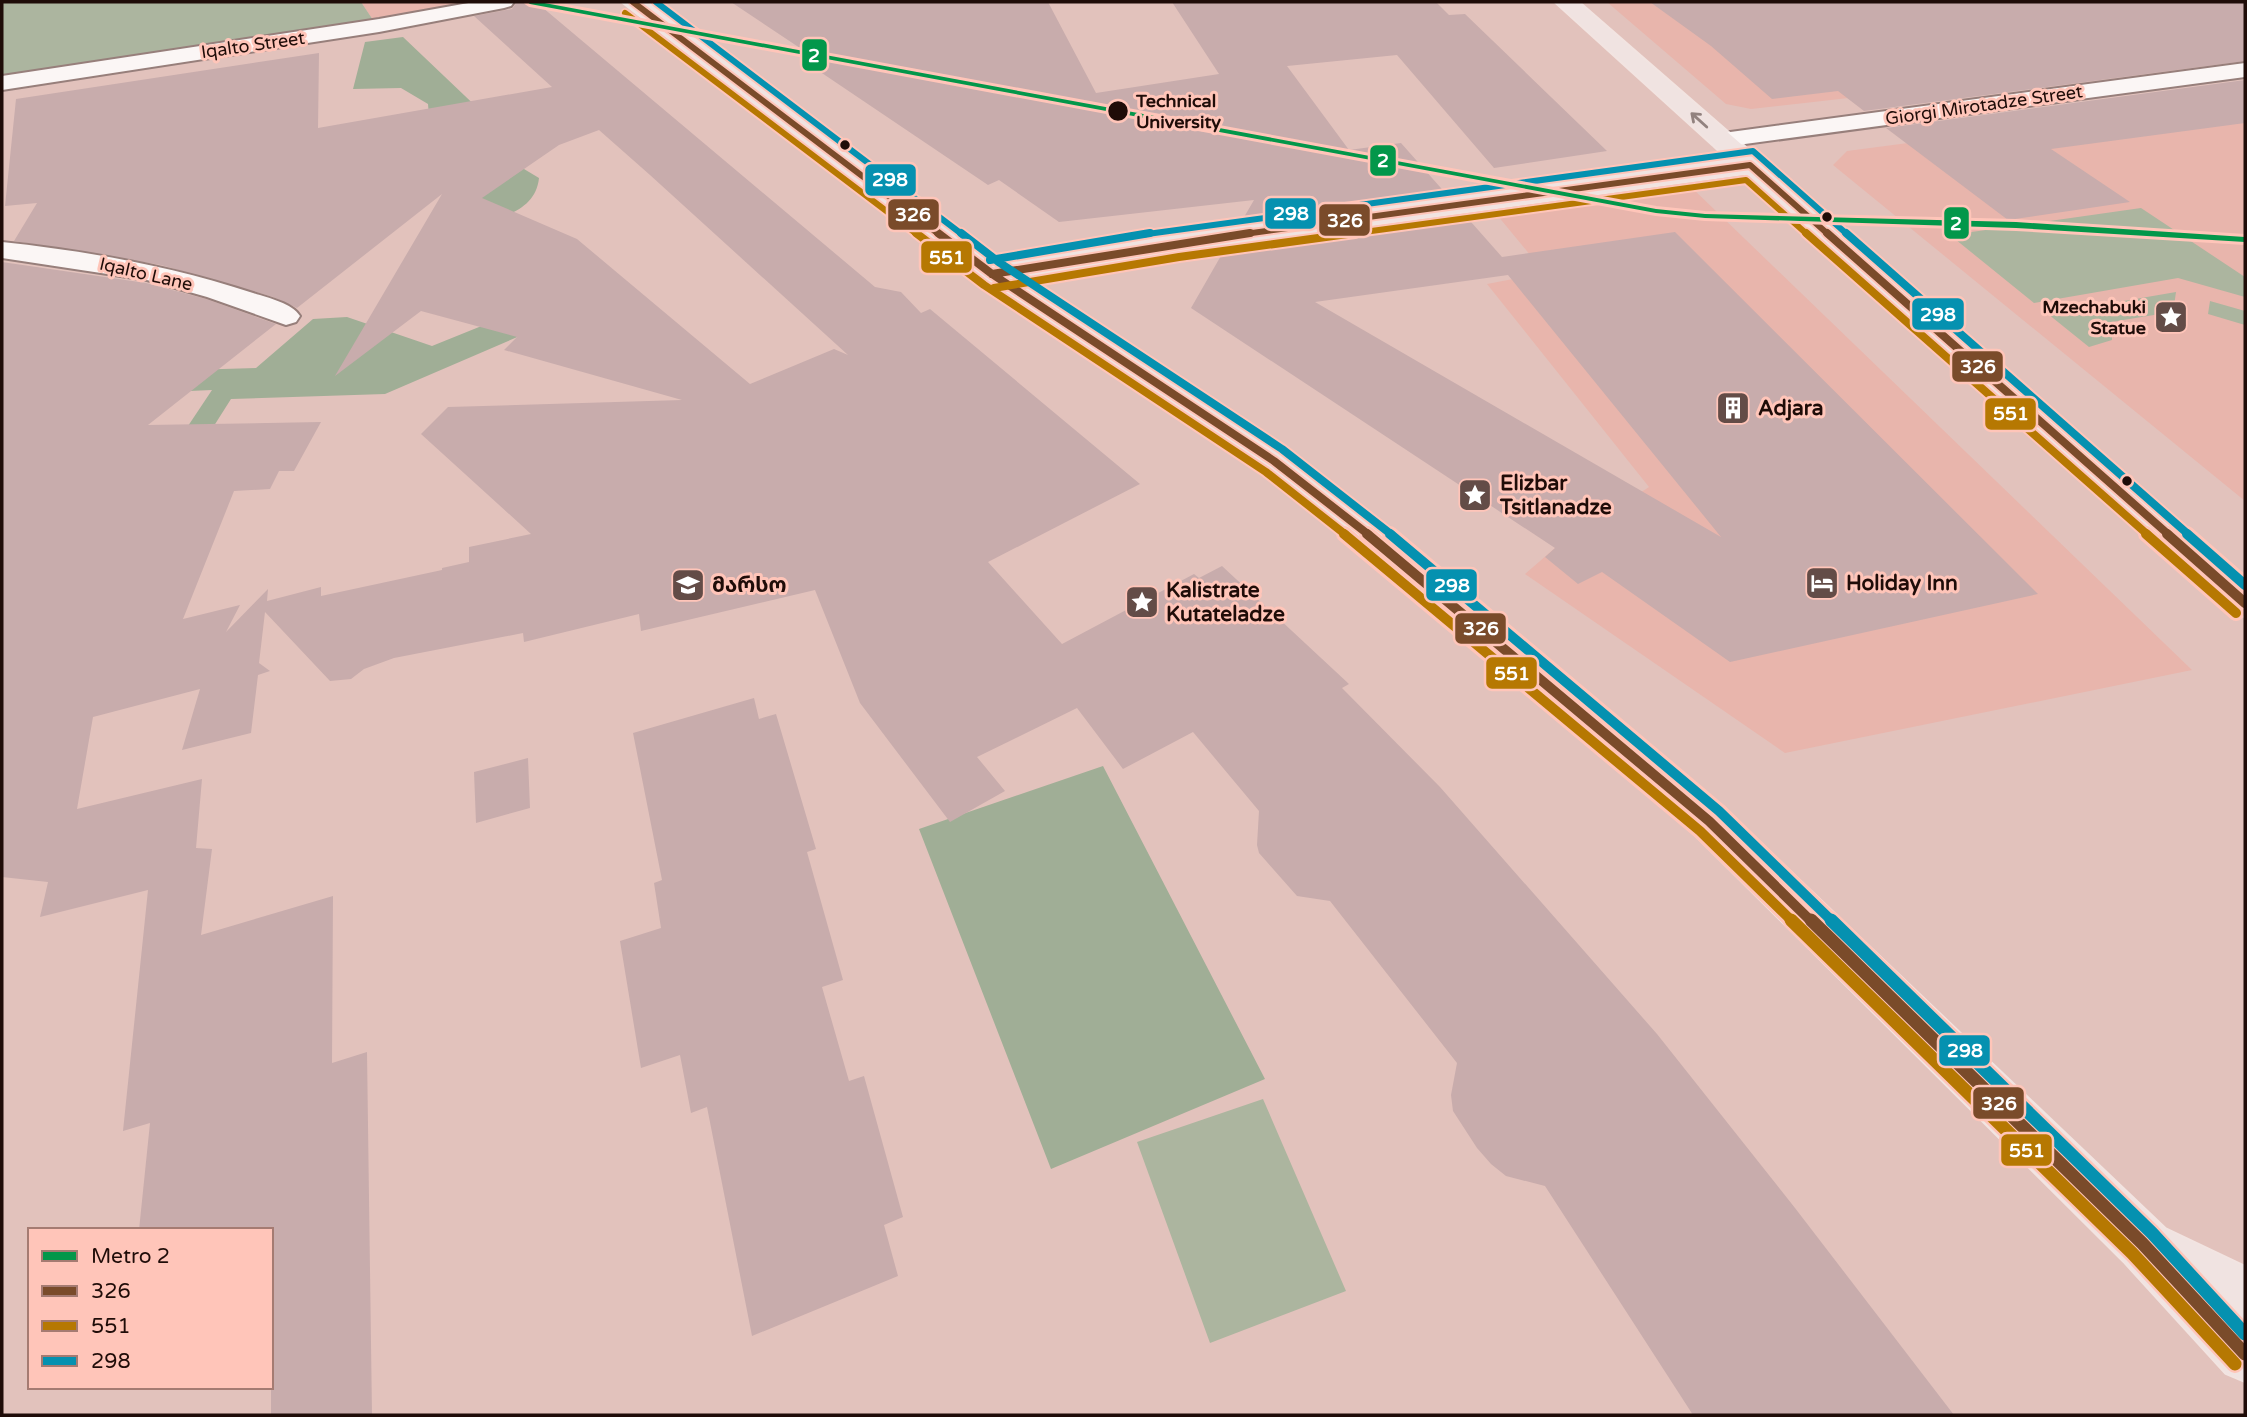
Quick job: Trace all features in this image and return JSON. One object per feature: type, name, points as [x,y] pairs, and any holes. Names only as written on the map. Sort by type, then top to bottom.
[{"type":"main road","points":[[633,2],[992,274],[1274,461],[1406,565],[1709,821],[2141,1242],[2245,1354]]},
{"type":"main road","points":[[1566,2],[2245,603]]},
{"type":"main road","points":[[992,274],[1177,243],[1750,165]]},
{"type":"main road","points":[[2141,1242],[2245,1295]]},
{"type":"street","name":"Iqalto Street","points":[[2,83],[408,22],[504,2]]},
{"type":"street","name":"Giorgi Mirotadze Street","points":[[1723,140],[2245,70]]},
{"type":"street","name":"Iqalto Lane","points":[[2,250],[130,267],[243,297],[286,316]]},
{"type":"shaded area","points":[[361,2],[482,2],[375,23]]},
{"type":"shaded area","points":[[1607,2],[1872,2],[1990,82],[1751,109],[1726,104]]},
{"type":"shaded area","points":[[2245,99],[2245,501],[1833,165],[1847,151]]},
{"type":"shaded area","points":[[1690,186],[2192,670],[1785,753],[1525,574],[1555,548],[1649,487],[1487,284],[1545,273],[1493,210]]},
{"type":"green space","points":[[2,2],[361,2],[375,23],[105,59],[2,77]]},
{"type":"green space","points":[[403,37],[506,135],[430,128],[428,104],[401,88],[353,89],[365,42]]},
{"type":"green space","points":[[514,163],[539,178],[537,188],[521,208],[488,222],[465,204]]},
{"type":"green space","points":[[2141,208],[2245,277],[2245,297],[2178,278],[2034,303],[1950,235]]},
{"type":"green space","points":[[605,276],[622,292],[385,394],[231,399],[172,492],[140,498],[212,390],[144,393],[2,415],[2,372],[22,375],[256,368],[313,319],[347,317],[432,346]]},
{"type":"green space","points":[[2176,292],[2173,313],[2161,310],[2160,314],[2105,323],[2107,325],[2103,327],[2112,335],[2112,340],[2089,347],[2048,314]]},
{"type":"green space","points":[[2210,301],[2245,311],[2245,325],[2208,314]]},
{"type":"green space","points":[[1103,766],[1265,1079],[1051,1169],[919,829]]},
{"type":"green space","points":[[1263,1099],[1346,1291],[1210,1343],[1137,1142]]},
{"type":"building","points":[[517,2],[536,2],[875,287],[901,292],[921,313],[930,309],[1140,484],[988,562],[1062,644],[1194,574],[1199,578],[1222,566],[1349,684],[1342,688],[1440,787],[1657,1034],[1954,1415],[1693,1415],[1545,1186],[1506,1176],[1477,1148],[1453,1111],[1451,1095],[1457,1063],[1330,901],[1297,896],[1259,853],[1259,811],[1193,732],[1123,769],[1077,708],[977,757],[1005,791],[950,822],[860,703],[815,590],[641,631],[639,614],[524,642],[523,633],[394,658],[364,669],[351,679],[330,681],[265,612],[259,663],[270,671],[258,675],[251,733],[182,750],[200,689],[93,717],[77,809],[202,779],[196,848],[212,849],[201,935],[333,896],[332,1063],[367,1052],[372,1415],[271,1415],[273,1228],[139,1228],[150,1123],[123,1131],[148,890],[40,917],[48,882],[2,877],[2,262],[146,283],[206,299],[276,324],[148,425],[321,422],[294,471],[279,471],[270,489],[234,491],[183,619],[240,605],[226,632],[268,589],[267,601],[321,587],[321,596],[442,570],[469,562],[469,547],[531,534],[421,434],[448,407],[682,400],[504,350],[517,337],[421,311],[335,376],[442,194],[297,308],[273,297],[161,265],[14,241],[37,203],[5,206],[16,99],[319,53],[318,128],[552,87],[474,16],[512,9]],"holes":[[[599,130],[848,355],[834,349],[750,384],[577,239],[482,198],[559,145]]]},
{"type":"building","points":[[731,2],[1048,2],[1096,93],[1219,74],[1172,2],[1436,2],[1449,15],[1465,14],[1607,151],[1494,168],[1397,55],[1287,66],[1349,150],[1401,143],[1448,196],[1240,224],[1254,200],[1059,222],[999,180],[988,185],[810,65],[821,62]]},
{"type":"building","points":[[1650,2],[2245,2],[2245,61],[1864,111],[1838,91],[1772,99],[1711,46]]},
{"type":"building","points":[[2245,80],[2245,123],[2051,149],[2130,202],[2008,220],[1886,128]]},
{"type":"building","points":[[1464,214],[1502,257],[1675,232],[2038,594],[1730,662],[1602,572],[1578,584],[1545,557],[1555,548],[1191,308],[1226,247]],"holes":[[[1508,275],[1721,537],[1315,302]]]},
{"type":"building","points":[[754,698],[759,719],[776,714],[816,849],[807,852],[843,980],[822,987],[849,1081],[864,1076],[903,1217],[884,1225],[898,1276],[752,1336],[707,1107],[691,1113],[680,1055],[641,1068],[620,941],[661,928],[654,883],[662,880],[633,733]]},
{"type":"building","points":[[528,758],[530,808],[476,823],[474,772]]},
{"type":"metro line","name":"2","points":[[530,2],[1656,211],[1705,216],[2016,225],[2245,240]]},
{"type":"transit line","name":"326","points":[[633,2],[992,274],[1274,461],[1395,556],[1709,821],[2142,1243],[2245,1354]]},
{"type":"transit line","name":"298","points":[[656,2],[1000,263],[1282,449],[1404,545],[1719,811],[2152,1233],[2245,1334]]},
{"type":"transit line","name":"551","points":[[625,13],[984,285],[1266,472],[1386,567],[1700,831],[2132,1253],[2235,1364]]},
{"type":"transit line","name":"298","points":[[990,260],[1175,229],[1753,151],[2245,585]]},
{"type":"transit line","name":"326","points":[[992,274],[1177,243],[1750,165],[2245,603]]},
{"type":"transit line","name":"551","points":[[994,288],[1179,257],[1746,180],[2236,613]]},
{"type":"place","name":"Technical University","points":[[1118,111]]},
{"type":"place","name":"Mzechabuki Statue","points":[[2171,317]]},
{"type":"place","name":"Adjara","points":[[1733,408]]},
{"type":"place","name":"Elizbar Tsitlanadze","points":[[1475,495]]},
{"type":"place","name":"Holiday Inn","points":[[1822,583]]},
{"type":"place","name":"მარსო","points":[[688,585]]},
{"type":"place","name":"Kalistrate Kutateladze","points":[[1142,602]]}]
